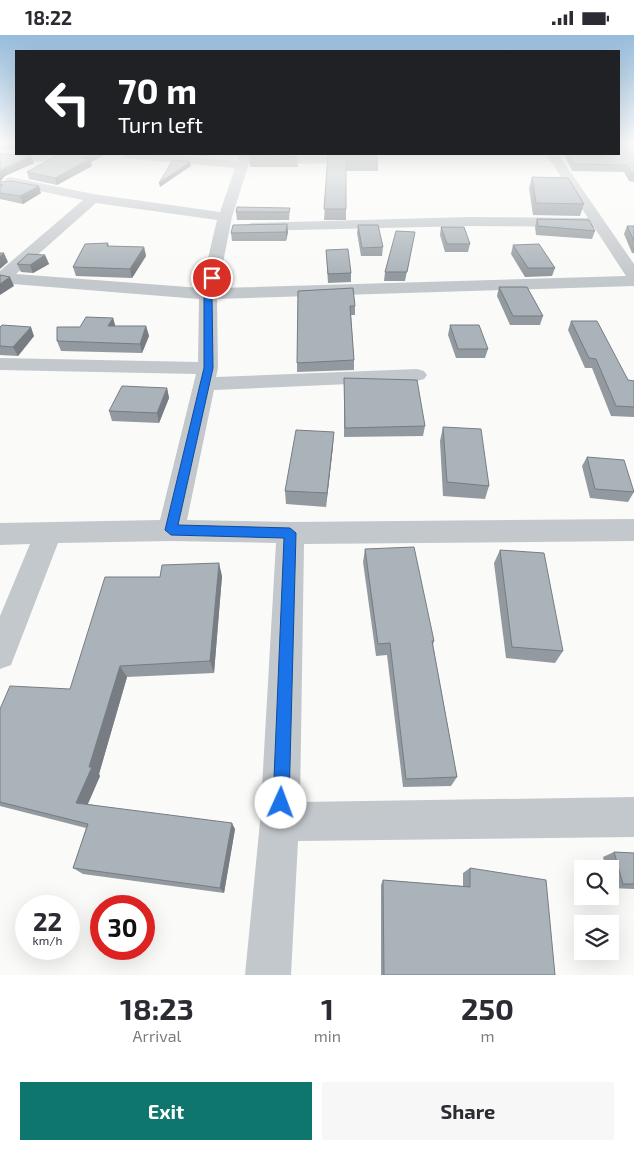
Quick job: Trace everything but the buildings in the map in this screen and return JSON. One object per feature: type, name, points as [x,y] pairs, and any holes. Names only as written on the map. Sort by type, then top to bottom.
[{"type":"street","points":[[25,188],[224,222],[374,226],[488,220],[598,223]]},
{"type":"street","points":[[171,530],[207,376],[208,295],[224,222],[235,188]]},
{"type":"street","points":[[575,188],[631,268]]},
{"type":"street","points":[[1,278],[93,198]]},
{"type":"street","points":[[1,278],[208,295],[634,281]]},
{"type":"street","points":[[0,364],[207,376],[417,375]]},
{"type":"street","points":[[0,534],[171,530],[290,533],[634,530]]},
{"type":"street","points":[[268,975],[280,822],[290,533]]},
{"type":"street","points":[[0,654],[48,534]]},
{"type":"street","points":[[280,822],[634,817]]},
{"type":"route","points":[[212,278],[208,295],[208,368],[171,530],[290,533],[281,803]]}]
